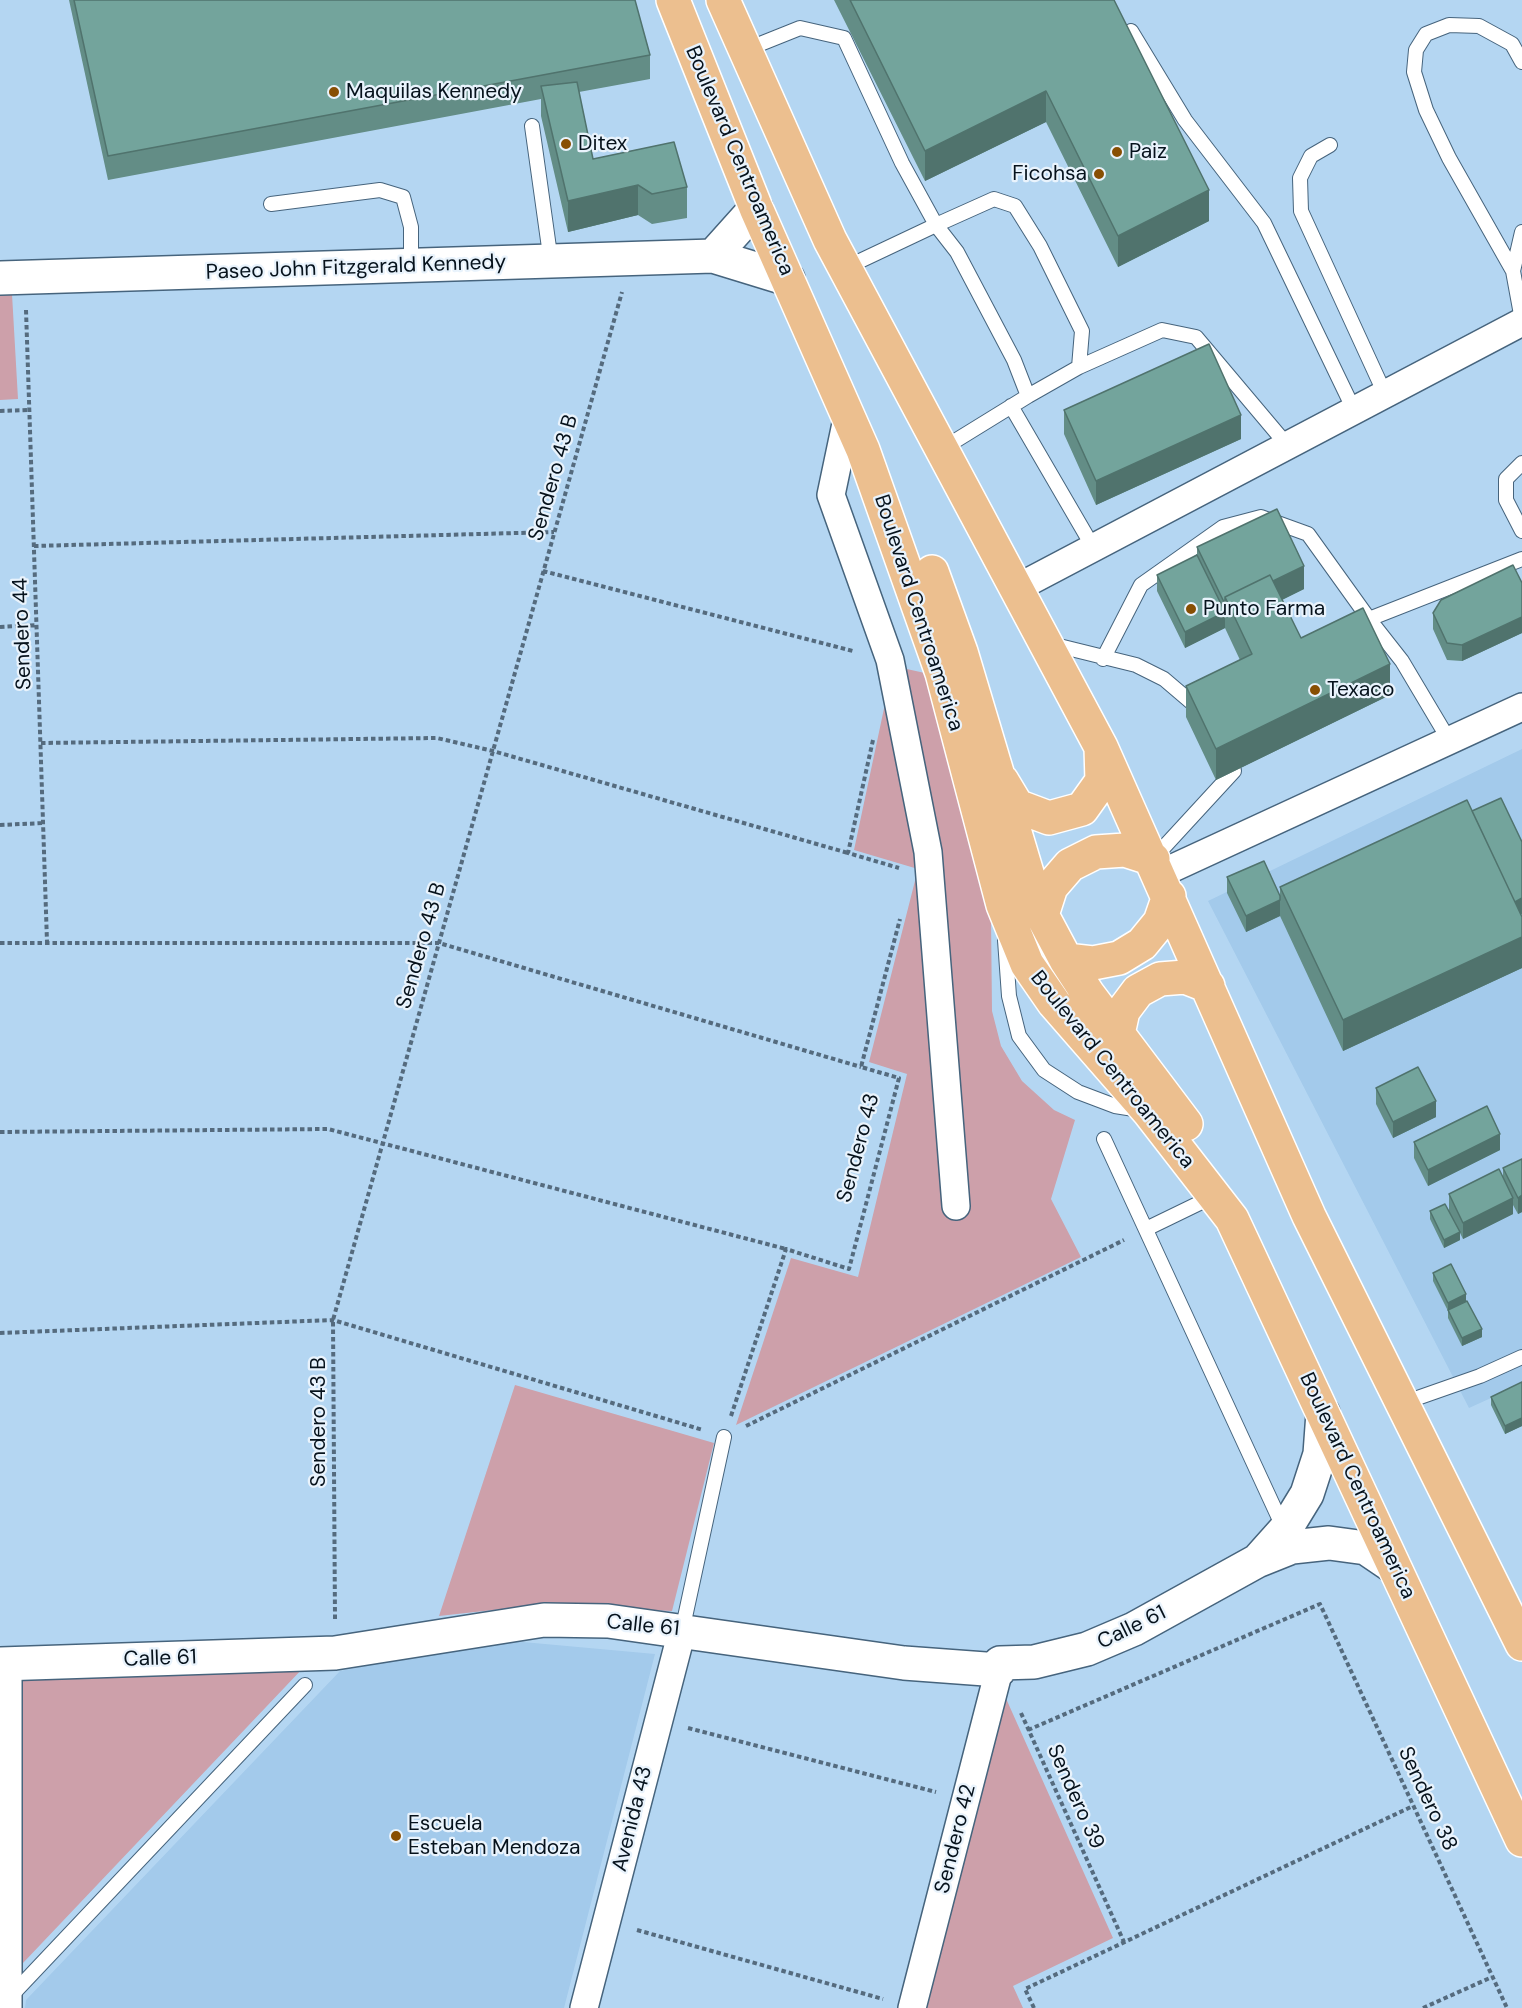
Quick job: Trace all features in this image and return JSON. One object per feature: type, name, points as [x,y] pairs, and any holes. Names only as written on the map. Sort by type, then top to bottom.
[{"type":"main road","name":"Boulevard Centroamerica","points":[[673,0],[756,208],[848,414],[910,578],[942,673],[1003,905],[1027,964],[1047,993],[1149,1112],[1223,1207],[1323,1413],[1522,1840]]},
{"type":"main road","points":[[723,0],[830,240],[1101,747],[1161,876],[1309,1216],[1522,1644]]},
{"type":"main road","points":[[775,250],[815,304],[880,435],[961,652],[1030,883],[1042,915],[1066,960],[1118,1034],[1204,1148],[1223,1207]]},
{"type":"main road","points":[[999,777],[1017,806],[1049,818],[1082,808],[1102,781],[1101,747]]},
{"type":"main road","points":[[1042,915],[1051,887],[1070,865],[1096,852],[1125,850],[1161,876]]},
{"type":"main road","points":[[1066,960],[1093,963],[1119,958],[1143,944],[1160,922],[1161,876]]},
{"type":"main road","points":[[1118,1034],[1123,1011],[1138,991],[1160,979],[1185,977],[1208,986]]},
{"type":"street","points":[[713,256],[756,208]]},
{"type":"street","name":"Paseo John Fitzgerald Kennedy","points":[[12,277],[713,256],[788,279]]},
{"type":"street","points":[[1015,589],[1522,321]]},
{"type":"street","points":[[848,414],[831,495],[890,660],[928,852],[956,1206]]},
{"type":"street","points":[[1161,876],[1449,740],[1520,712]]},
{"type":"street","name":"Calle 61","points":[[1257,1561],[1285,1530],[1307,1494],[1317,1464],[1323,1413]]},
{"type":"street","name":"Calle 61","points":[[4,1664],[335,1653],[544,1620],[608,1622],[904,1663],[1000,1667],[1034,1662],[1087,1649],[1134,1629],[1257,1561],[1292,1547],[1329,1543],[1366,1548],[1394,1567]]},
{"type":"street","name":"Avenida 43","points":[[584,2008],[682,1631]]},
{"type":"street","points":[[4,1664],[9,2002]]},
{"type":"street","name":"Sendero 42","points":[[912,2008],[1000,1667]]},
{"type":"lane","points":[[1522,62],[1512,44],[1479,26],[1449,25],[1426,34],[1416,50],[1414,72],[1426,110],[1449,158],[1513,271],[1522,321]]},
{"type":"lane","points":[[746,50],[800,28],[844,38],[902,163],[936,225],[957,252],[1014,360],[1028,396]]},
{"type":"lane","points":[[1131,31],[1185,120],[1264,223],[1354,410]]},
{"type":"lane","points":[[532,126],[551,262]]},
{"type":"lane","points":[[1330,145],[1311,156],[1300,178],[1301,211],[1385,394]]},
{"type":"lane","points":[[271,204],[380,190],[403,197],[411,227],[411,266]]},
{"type":"lane","points":[[845,268],[994,199],[1015,206],[1040,246],[1082,331],[1079,367]]},
{"type":"lane","points":[[1513,271],[1522,232]]},
{"type":"lane","points":[[942,448],[1079,367],[1162,330],[1196,338],[1287,445]]},
{"type":"lane","points":[[1011,406],[1093,547]]},
{"type":"lane","points":[[1522,463],[1506,479],[1506,500],[1522,531]]},
{"type":"lane","points":[[1103,658],[1142,585],[1222,527],[1261,517],[1308,534],[1402,661],[1449,740]]},
{"type":"lane","points":[[1348,629],[1522,559]]},
{"type":"lane","points":[[1044,642],[1136,665],[1193,696],[1200,710]]},
{"type":"lane","points":[[1161,876],[1234,771]]},
{"type":"lane","points":[[1003,905],[1009,996],[1019,1036],[1044,1070],[1078,1092],[1115,1106],[1149,1112]]},
{"type":"lane","points":[[1104,1139],[1285,1530]]},
{"type":"lane","points":[[1146,1229],[1223,1207]]},
{"type":"lane","points":[[1403,1403],[1480,1377],[1522,1357]]},
{"type":"lane","points":[[682,1631],[724,1437]]},
{"type":"lane","points":[[9,2002],[305,1685]]},
{"type":"path","name":"Sendero 43 B","points":[[335,1653],[333,1320],[631,260]]},
{"type":"path","name":"Sendero 44","points":[[12,277],[29,410],[48,942]]},
{"type":"path","points":[[0,411],[29,410]]},
{"type":"path","points":[[34,546],[554,532]]},
{"type":"path","points":[[543,571],[890,660]]},
{"type":"path","points":[[0,627],[37,625]]},
{"type":"path","points":[[848,854],[875,729]]},
{"type":"path","points":[[41,743],[437,738],[493,751],[901,869]]},
{"type":"path","points":[[0,825],[44,823]]},
{"type":"path","name":"Sendero 43","points":[[786,1250],[849,1269],[899,1078],[861,1067],[900,918]]},
{"type":"path","points":[[0,943],[439,943],[861,1067]]},
{"type":"path","points":[[0,1132],[328,1129],[786,1250],[724,1437]]},
{"type":"path","points":[[0,1334],[333,1320],[724,1437],[1146,1229]]},
{"type":"path","name":"Sendero 38","points":[[1028,1730],[1320,1604],[1507,2008]]},
{"type":"path","name":"Sendero 39","points":[[1000,1667],[1124,1942]]},
{"type":"path","points":[[659,1720],[966,1799]]},
{"type":"path","points":[[1034,2008],[1025,1989],[1413,1806]]},
{"type":"path","points":[[607,1922],[912,2008]]},
{"type":"path","points":[[1423,2008],[1492,1977]]},
{"type":"shaded area","points":[[12,294],[18,399],[0,400],[0,295]]},
{"type":"shaded area","points":[[893,666],[934,675],[991,917],[992,1011],[1001,1046],[1022,1081],[1054,1110],[1075,1120],[1051,1199],[1081,1257],[736,1425],[791,1258],[858,1277],[907,1074],[869,1062],[918,869],[854,850]]},
{"type":"shaded area","points":[[1522,749],[1522,1384],[1469,1408],[1208,901]]},
{"type":"shaded area","points":[[515,1385],[714,1443],[672,1611],[538,1605],[439,1616]]},
{"type":"shaded area","name":"Escuela Esteban Mendoza","points":[[501,1640],[655,1654],[564,2008],[25,2008],[26,2000],[340,1671]]},
{"type":"shaded area","points":[[304,1667],[23,1963],[20,1675]]},
{"type":"shaded area","points":[[1004,1694],[1113,1938],[1013,1986],[1023,2008],[901,2008]]},
{"type":"building","name":"Maquilas Kennedy","points":[[74,0],[635,0],[650,55],[108,156]]},
{"type":"building","name":"Paiz","points":[[850,0],[1114,0],[1209,190],[1118,236],[1046,91],[925,151]]},
{"type":"building","points":[[577,82],[593,159],[674,142],[687,187],[652,194],[638,185],[568,201],[541,86]]},
{"type":"building","points":[[1209,344],[1241,415],[1096,481],[1064,410]]},
{"type":"building","points":[[1277,509],[1304,566],[1273,581],[1270,575],[1225,597],[1225,604],[1197,547]]},
{"type":"building","name":"Punto Farma","points":[[1197,555],[1225,612],[1185,632],[1157,575]]},
{"type":"building","points":[[1513,565],[1522,583],[1522,617],[1462,645],[1447,643],[1433,613],[1441,600]]},
{"type":"building","name":"Texaco","points":[[1270,575],[1301,638],[1363,608],[1390,664],[1216,749],[1186,686],[1252,654],[1225,597]]},
{"type":"building","points":[[1501,798],[1522,842],[1522,898],[1515,902],[1472,811]]},
{"type":"building","points":[[1467,800],[1522,917],[1522,937],[1343,1020],[1280,887]]},
{"type":"building","points":[[1264,861],[1280,900],[1246,916],[1227,877]]},
{"type":"building","points":[[1418,1067],[1436,1101],[1393,1122],[1376,1088]]},
{"type":"building","points":[[1487,1106],[1500,1134],[1428,1170],[1414,1142]]},
{"type":"building","points":[[1522,1159],[1522,1195],[1518,1198],[1503,1168]]},
{"type":"building","points":[[1499,1169],[1513,1198],[1463,1223],[1449,1194]]},
{"type":"building","points":[[1445,1204],[1460,1232],[1444,1240],[1430,1211]]},
{"type":"building","points":[[1451,1264],[1466,1294],[1448,1303],[1433,1273]]},
{"type":"building","points":[[1467,1301],[1482,1329],[1462,1338],[1448,1310]]},
{"type":"building","points":[[1522,1382],[1522,1418],[1505,1426],[1491,1397]]},
{"type":"place","name":"Maquilas Kennedy","points":[[334,92]]},
{"type":"place","name":"Ditex","points":[[566,144]]},
{"type":"place","name":"Paiz","points":[[1117,152]]},
{"type":"place","name":"Ficohsa","points":[[1099,174]]},
{"type":"place","name":"Punto Farma","points":[[1191,609]]},
{"type":"place","name":"Texaco","points":[[1315,690]]},
{"type":"place","name":"Escuela Esteban Mendoza","points":[[396,1836]]}]
